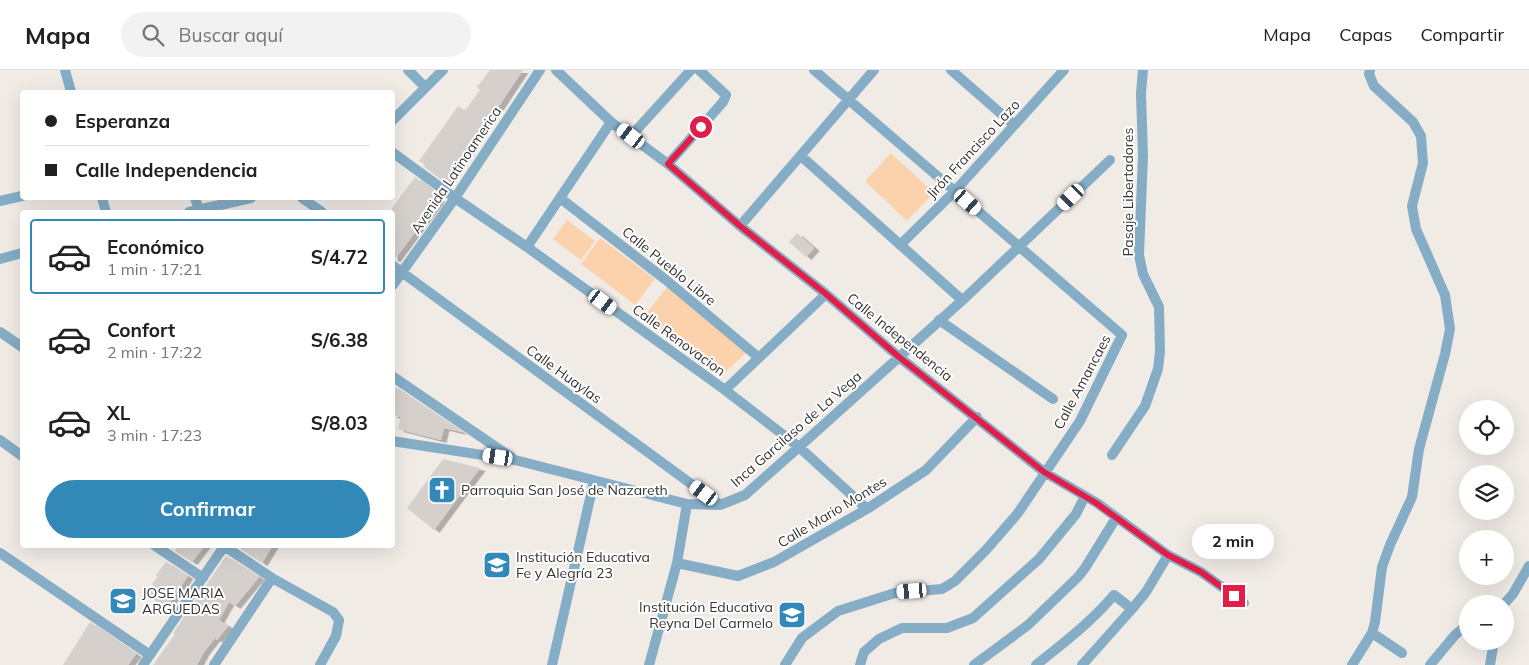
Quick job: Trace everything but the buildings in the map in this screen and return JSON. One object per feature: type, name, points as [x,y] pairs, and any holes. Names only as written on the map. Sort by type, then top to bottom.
[{"type":"street","points":[[65,70],[70,90]]},
{"type":"street","points":[[408,70],[425,87]]},
{"type":"street","points":[[395,118],[443,70]]},
{"type":"street","name":"Avenida Latinoamerica","points":[[395,282],[455,198],[540,70]]},
{"type":"street","name":"Calle Independencia","points":[[556,70],[612,122],[668,164],[740,226],[826,294],[899,357],[1044,472],[1085,496],[1168,555],[1201,572],[1244,603]]},
{"type":"street","points":[[631,136],[691,70]]},
{"type":"street","points":[[668,164],[723,102],[726,95],[699,70]]},
{"type":"street","name":"Calle Amancaes","points":[[785,665],[802,638],[838,611],[895,593],[942,589],[955,581],[986,550],[1018,513],[1080,421],[1122,335],[814,70]]},
{"type":"street","points":[[740,226],[874,70]]},
{"type":"street","points":[[951,70],[1014,125]]},
{"type":"street","name":"Jirón Francisco Lazo","points":[[900,245],[955,191],[1064,70]]},
{"type":"street","name":"Pasaje Libertadores","points":[[1112,455],[1145,406],[1158,368],[1160,351],[1159,307],[1144,274],[1139,255],[1143,156],[1141,92],[1143,70]]},
{"type":"street","points":[[1352,665],[1372,633],[1382,568],[1390,545],[1412,497],[1419,449],[1450,329],[1445,295],[1414,222],[1412,206],[1423,163],[1421,136],[1413,122],[1374,86],[1369,74],[1370,70]]},
{"type":"street","points":[[527,247],[612,122]]},
{"type":"street","name":"Calle Renovacion","points":[[395,154],[725,390],[799,447],[867,509]]},
{"type":"street","points":[[801,156],[962,300]]},
{"type":"street","name":"Inca Garcilaso de La Vega","points":[[395,441],[515,460],[687,504],[720,505],[745,495],[962,300],[1110,160]]},
{"type":"street","points":[[0,202],[20,197]]},
{"type":"street","name":"Calle Pueblo Libre","points":[[560,198],[666,280],[758,357]]},
{"type":"street","points":[[198,210],[241,200]]},
{"type":"street","points":[[305,200],[319,210]]},
{"type":"street","points":[[0,259],[20,254]]},
{"type":"street","name":"Calle Huaylas","points":[[395,267],[720,505]]},
{"type":"street","points":[[725,390],[826,294]]},
{"type":"street","points":[[939,320],[1053,399]]},
{"type":"street","points":[[0,332],[20,346]]},
{"type":"street","points":[[395,378],[515,460]]},
{"type":"street","name":"Calle Mario Montes","points":[[677,563],[738,576],[774,562],[867,509],[926,470],[977,417]]},
{"type":"street","points":[[0,440],[20,455]]},
{"type":"street","points":[[552,665],[594,481]]},
{"type":"street","points":[[860,665],[864,652],[879,639],[902,628],[947,628],[972,618],[1038,559],[1076,514],[1085,496]]},
{"type":"street","points":[[649,665],[677,563],[687,504]]},
{"type":"street","points":[[974,665],[1028,624],[1078,577],[1116,518]]},
{"type":"street","points":[[158,548],[203,578]]},
{"type":"street","points":[[143,665],[222,548]]},
{"type":"street","points":[[228,548],[272,578],[333,612],[339,620],[336,636],[320,665]]},
{"type":"street","points":[[0,553],[150,655]]},
{"type":"street","points":[[1082,665],[1146,592],[1168,555]]},
{"type":"street","points":[[1512,595],[1529,566]]},
{"type":"street","points":[[214,665],[272,578]]},
{"type":"street","points":[[1036,665],[1099,613],[1114,595],[1132,609]]},
{"type":"street","points":[[1430,665],[1459,632]]},
{"type":"street","points":[[1372,633],[1402,653]]},
{"type":"street","points":[[1490,665],[1492,650]]},
{"type":"shaded area","points":[[891,153],[934,193],[907,221],[865,181]]},
{"type":"shaded area","points":[[567,220],[595,241],[581,260],[553,239]]},
{"type":"shaded area","points":[[600,238],[655,279],[635,305],[581,264]]},
{"type":"shaded area","points":[[668,286],[746,353],[723,374],[644,316]]},
{"type":"place","name":"Parroquia San José de Nazareth","points":[[442,490]]},
{"type":"place","name":"Institución Educativa Fe y Alegría 23","points":[[497,565]]},
{"type":"place","name":"JOSE MARIA ARGUEDAS","points":[[123,601]]},
{"type":"place","name":"Institución Educativa Reyna Del Carmelo","points":[[792,615]]},
{"type":"route","points":[[701,127],[668,164],[740,226],[826,294],[899,357],[1044,472],[1096,503],[1168,555],[1201,572],[1234,596]]}]
